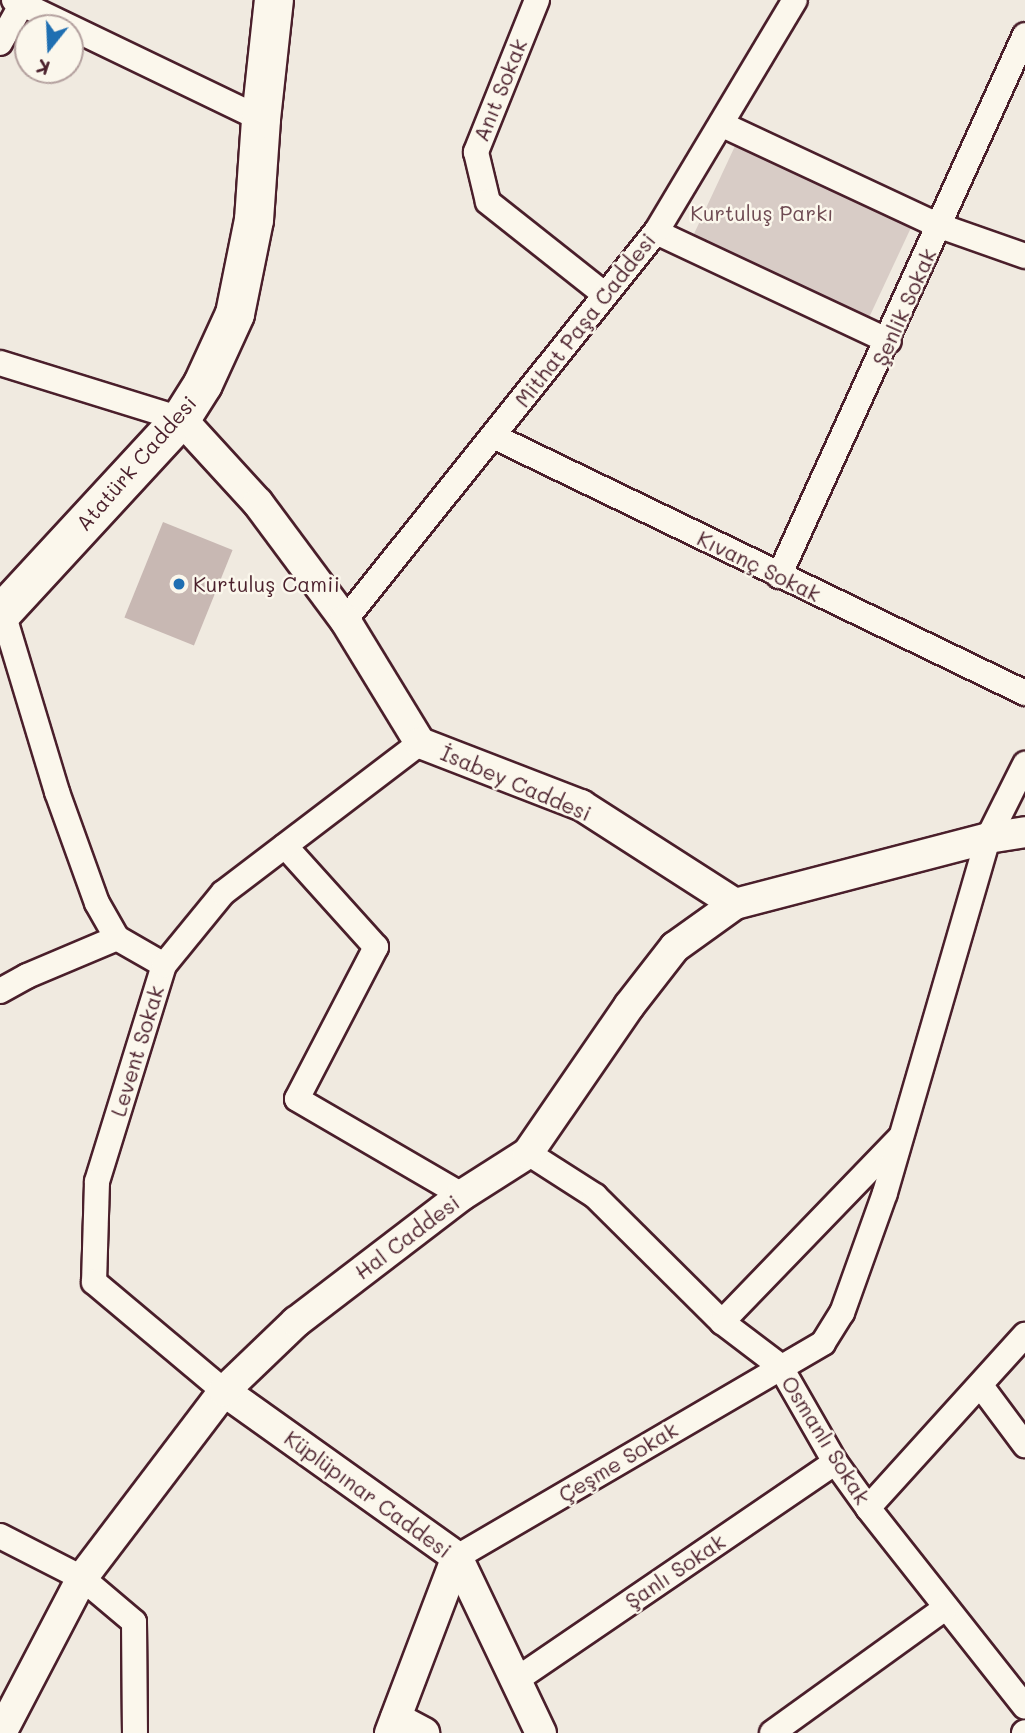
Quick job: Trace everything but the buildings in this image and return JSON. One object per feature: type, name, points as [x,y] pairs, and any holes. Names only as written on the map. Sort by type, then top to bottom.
[{"type":"main road","name":"Atatürk Caddesi","points":[[1,614],[181,419],[203,384],[235,314],[254,220],[261,119],[274,0]]},
{"type":"street","name":"Anıt Sokak","points":[[537,0],[475,152],[488,202],[604,294]]},
{"type":"street","name":"Mithat Paşa Caddesi","points":[[345,620],[656,232],[723,125],[795,0]]},
{"type":"street","points":[[0,43],[20,1],[261,119]]},
{"type":"street","name":"Şenlik Sokak","points":[[779,576],[889,341],[1025,35]]},
{"type":"street","points":[[723,125],[940,226],[1025,256]]},
{"type":"street","points":[[656,232],[889,341]]},
{"type":"street","points":[[0,363],[181,419]]},
{"type":"street","name":"İsabey Caddesi","points":[[181,419],[258,503],[345,620],[420,743],[581,805],[734,904]]},
{"type":"street","name":"Kıvanç Sokak","points":[[493,436],[1025,693]]},
{"type":"street","points":[[0,991],[27,976],[117,938],[97,903],[57,792],[1,614]]},
{"type":"street","points":[[164,965],[223,893],[420,743]]},
{"type":"street","name":"Çeşme Sokak","points":[[457,1557],[780,1366],[801,1359],[823,1343],[842,1313],[902,1136],[988,838],[1025,764]]},
{"type":"street","points":[[734,904],[988,838],[1025,832]]},
{"type":"street","points":[[285,846],[376,947],[297,1099],[461,1195]]},
{"type":"street","name":"Hal Caddesi","points":[[1,1733],[82,1578],[224,1391],[296,1322],[461,1195],[528,1153],[629,1006],[675,947],[734,904]]},
{"type":"street","name":"Levent Sokak","points":[[117,938],[164,965],[97,1182],[94,1282],[224,1391]]},
{"type":"street","points":[[722,1322],[902,1136]]},
{"type":"street","name":"Osmanlı Sokak","points":[[528,1153],[595,1196],[722,1322],[780,1366],[835,1462],[868,1508],[1025,1707]]},
{"type":"street","points":[[868,1508],[1025,1335]]},
{"type":"street","points":[[981,1386],[1025,1445]]},
{"type":"street","name":"Küplüpınar Caddesi","points":[[224,1391],[457,1557],[541,1733]]},
{"type":"street","name":"Şanlı Sokak","points":[[516,1680],[835,1462]]},
{"type":"street","points":[[0,1536],[82,1578],[134,1622],[135,1733]]},
{"type":"street","points":[[424,1733],[393,1725],[457,1557]]},
{"type":"street","points":[[772,1733],[945,1608]]},
{"type":"green space","name":"Kurtuluş Parkı","points":[[735,146],[911,228],[869,317],[694,235]]},
{"type":"place","name":"Kurtuluş Camii","points":[[179,584]]}]
